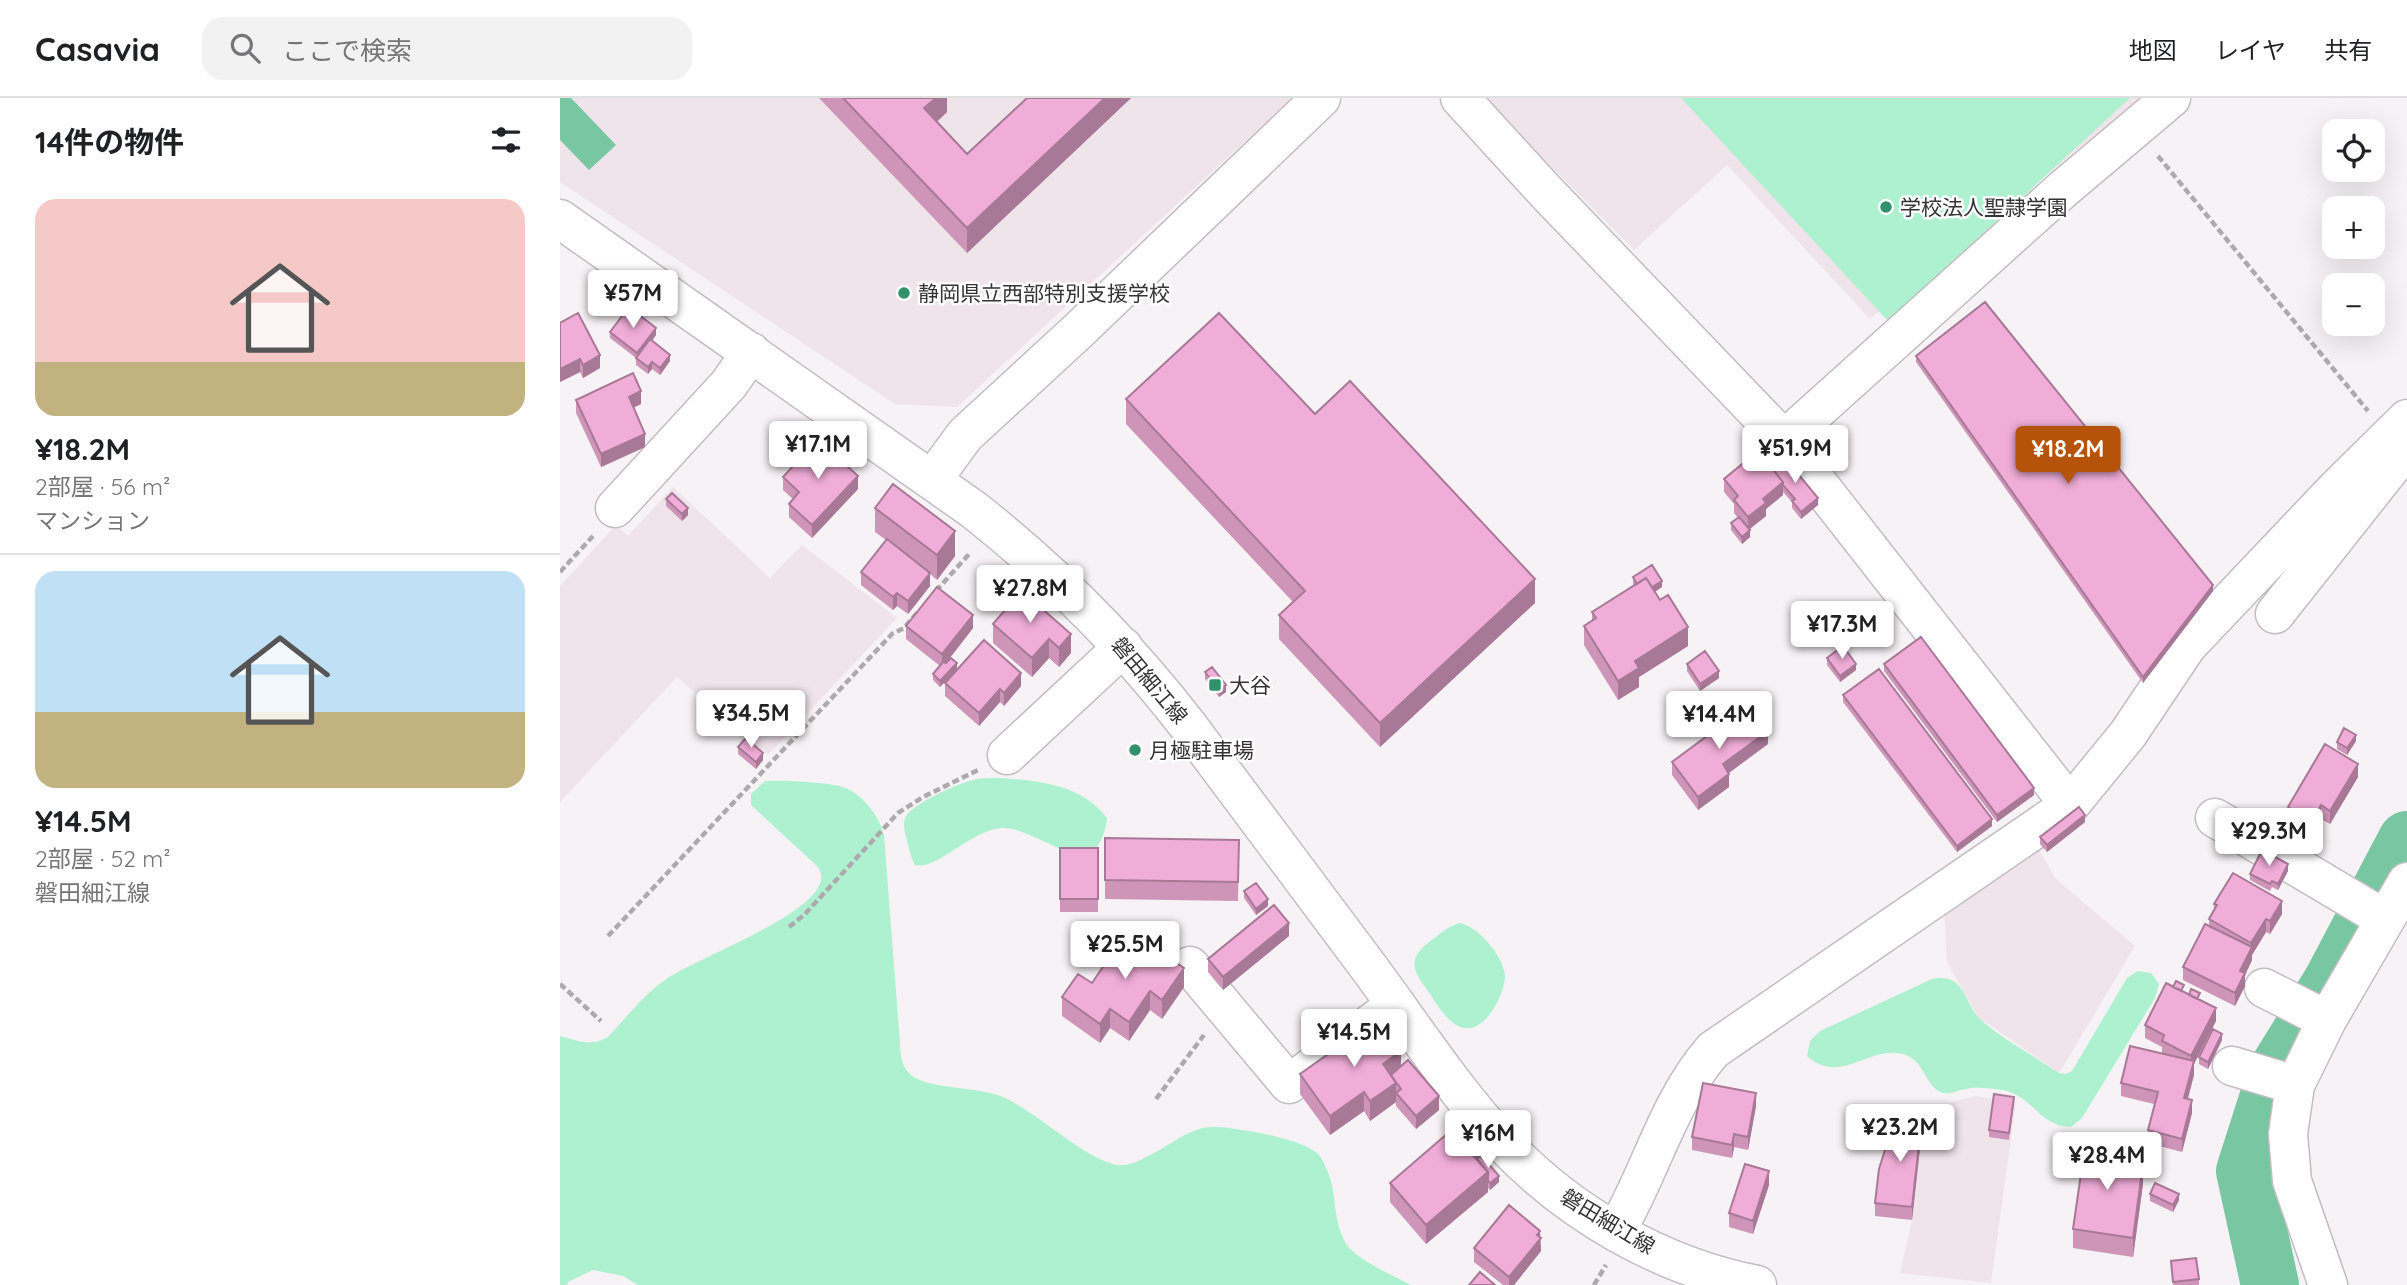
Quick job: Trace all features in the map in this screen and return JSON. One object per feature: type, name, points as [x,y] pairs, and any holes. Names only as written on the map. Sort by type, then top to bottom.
[{"type":"street","points":[[933,480],[965,435],[1077,332],[1321,98]]},
{"type":"street","points":[[1460,98],[1784,440],[2070,806]]},
{"type":"street","points":[[1784,440],[2062,190],[2171,98]]},
{"type":"street","name":"磐田細江線","points":[[560,219],[933,480],[992,524],[1052,575],[1123,647],[1182,717],[1476,1112],[1533,1172],[1565,1198],[1616,1231],[1681,1262],[1710,1273],[1758,1285]]},
{"type":"street","points":[[615,508],[729,384],[751,352]]},
{"type":"street","points":[[2275,614],[2396,461],[2397,427]]},
{"type":"street","points":[[1616,1231],[1630,1208],[1680,1095],[1695,1071],[1713,1051],[2070,806],[2129,734],[2187,646],[2397,427]]},
{"type":"street","points":[[1007,755],[1123,647]]},
{"type":"street","points":[[2215,818],[2384,918]]},
{"type":"street","points":[[2328,1285],[2292,1181],[2288,1134],[2295,1085],[2327,1020],[2407,882]]},
{"type":"street","points":[[1190,966],[1289,1084],[1396,1004]]},
{"type":"street","points":[[2264,988],[2327,1020]]},
{"type":"street","points":[[2232,1066],[2295,1085]]},
{"type":"path","points":[[2135,128],[2397,427]]},
{"type":"path","points":[[560,572],[610,518],[615,508]]},
{"type":"path","points":[[929,599],[992,524]]},
{"type":"path","points":[[608,936],[892,634],[904,628],[921,609]]},
{"type":"path","points":[[789,927],[804,915],[898,813],[923,797],[1007,755]]},
{"type":"path","points":[[560,984],[601,1021]]},
{"type":"path","points":[[1156,1098],[1217,1017],[1226,1010]]},
{"type":"shaded area","name":"静岡県立西部特別支援学校","points":[[560,98],[1292,98],[957,407],[895,404],[560,182]]},
{"type":"shaded area","points":[[560,98],[571,98],[616,145],[589,170],[560,140]]},
{"type":"shaded area","name":"学校法人聖隷学園","points":[[1483,98],[2140,98],[1870,319],[1727,165],[1634,250]]},
{"type":"shaded area","name":"学校法人聖隷学園","points":[[1681,98],[2130,98],[1888,321]]},
{"type":"shaded area","points":[[673,487],[770,578],[802,545],[897,618],[768,755],[677,677],[560,802],[560,586],[616,525],[628,536]]},
{"type":"shaded area","points":[[999,778],[1058,786],[1085,798],[1107,818],[1101,839],[1092,850],[1080,853],[1003,828],[980,835],[934,862],[915,865],[904,828],[909,812],[960,784],[977,779]]},
{"type":"shaded area","points":[[765,781],[808,782],[848,789],[860,797],[879,821],[884,835],[901,1057],[904,1067],[911,1075],[941,1086],[1003,1097],[1090,1154],[1117,1165],[1137,1162],[1182,1136],[1207,1127],[1255,1132],[1304,1145],[1320,1156],[1326,1168],[1339,1227],[1350,1249],[1366,1261],[1411,1285],[638,1285],[623,1276],[593,1270],[567,1285],[560,1285],[560,1036],[590,1042],[608,1037],[642,1000],[665,980],[777,922],[814,894],[821,880],[818,868],[751,805],[751,794]]},
{"type":"shaded area","points":[[2037,846],[2056,879],[2135,946],[2059,1073],[1978,1017],[1947,962],[1944,908]]},
{"type":"shaded area","points":[[1460,923],[1475,930],[1490,944],[1501,962],[1505,978],[1491,1013],[1477,1026],[1469,1028],[1460,1027],[1445,1015],[1420,979],[1415,966],[1420,950]]},
{"type":"shaded area","points":[[2138,971],[2151,973],[2159,984],[2155,998],[2082,1118],[2071,1127],[2052,1122],[2022,1098],[2003,1090],[1977,1088],[1940,1092],[1930,1083],[1920,1066],[1903,1054],[1878,1055],[1831,1067],[1819,1064],[1807,1056],[1810,1041],[1820,1031],[1932,979],[1943,978],[1957,984],[1975,1013],[1986,1024],[2059,1073],[2066,1074],[2072,1071],[2127,978]]},
{"type":"shaded area","points":[[1975,1096],[2016,1102],[1991,1283],[1900,1273],[1912,1220],[1875,1216],[1891,1144],[1945,1104]]},
{"type":"building","points":[[843,98],[936,98],[924,108],[967,154],[1027,98],[1105,98],[967,228]]},
{"type":"building","points":[[1985,302],[2213,585],[2143,677],[1916,356]]},
{"type":"building","points":[[629,307],[656,328],[637,353],[610,332]]},
{"type":"building","points":[[578,313],[600,355],[583,365],[580,359],[560,369],[560,323]]},
{"type":"building","points":[[1219,313],[1315,414],[1350,381],[1535,579],[1380,723],[1279,615],[1305,591],[1126,399]]},
{"type":"building","points":[[650,339],[670,355],[660,368],[652,362],[648,367],[636,358]]},
{"type":"building","points":[[633,373],[641,391],[629,397],[645,434],[601,454],[576,400]]},
{"type":"building","points":[[818,439],[858,476],[812,525],[789,504],[799,492],[783,477]]},
{"type":"building","points":[[1758,451],[1783,482],[1763,499],[1766,503],[1748,517],[1734,500],[1738,496],[1724,479]]},
{"type":"building","points":[[1784,457],[1818,498],[1801,512],[1792,501],[1795,499],[1771,467]]},
{"type":"building","points":[[893,484],[955,531],[937,555],[875,508]]},
{"type":"building","points":[[672,493],[688,508],[682,514],[666,499]]},
{"type":"building","points":[[1739,517],[1750,530],[1742,537],[1731,523]]},
{"type":"building","points":[[887,539],[930,573],[908,601],[897,593],[893,597],[861,572]]},
{"type":"building","points":[[1652,565],[1662,581],[1652,587],[1646,578],[1637,584],[1633,577]]},
{"type":"building","points":[[1646,578],[1660,600],[1668,595],[1688,627],[1635,661],[1639,668],[1618,681],[1584,626],[1596,618],[1592,612]]},
{"type":"building","points":[[937,587],[973,615],[942,654],[906,626]]},
{"type":"building","points":[[1024,588],[1041,602],[1039,606],[1071,634],[1059,648],[1049,639],[1032,658],[993,624]]},
{"type":"building","points":[[1921,637],[2034,788],[1997,815],[1884,664]]},
{"type":"building","points":[[984,640],[1021,673],[1004,693],[1000,689],[979,713],[945,683]]},
{"type":"building","points":[[1843,646],[1856,664],[1840,676],[1827,658]]},
{"type":"building","points":[[1705,651],[1719,671],[1700,684],[1687,664]]},
{"type":"building","points":[[951,658],[957,663],[940,681],[933,674],[943,662],[946,663]]},
{"type":"building","points":[[1212,667],[1226,685],[1219,690],[1205,672]]},
{"type":"building","points":[[1879,669],[1992,819],[1957,846],[1843,695]]},
{"type":"building","points":[[1749,705],[1768,731],[1723,764],[1729,774],[1698,797],[1672,762]]},
{"type":"building","points":[[2344,728],[2356,735],[2347,748],[2337,742]]},
{"type":"building","points":[[746,738],[763,753],[756,762],[738,747]]},
{"type":"building","points":[[2325,744],[2358,764],[2330,811],[2321,805],[2312,822],[2288,807]]},
{"type":"building","points":[[2079,807],[2085,815],[2047,845],[2040,837]]},
{"type":"building","points":[[1105,838],[1239,840],[1238,882],[1105,880]]},
{"type":"building","points":[[1060,848],[1098,848],[1098,899],[1060,899]]},
{"type":"building","points":[[2262,850],[2288,864],[2278,884],[2272,881],[2270,884],[2250,874]]},
{"type":"building","points":[[2233,873],[2282,901],[2270,921],[2266,919],[2251,943],[2209,919],[2217,905],[2214,904]]},
{"type":"building","points":[[1256,883],[1268,899],[1256,909],[1244,891]]},
{"type":"building","points":[[1274,905],[1289,923],[1223,977],[1208,959]]},
{"type":"building","points":[[2205,924],[2252,947],[2240,971],[2245,973],[2235,993],[2183,967]]},
{"type":"building","points":[[1128,930],[1184,968],[1162,1000],[1150,991],[1129,1022],[1110,1009],[1100,1024],[1062,997],[1078,974],[1092,983]]},
{"type":"building","points":[[2176,981],[2184,985],[2181,991],[2173,987]]},
{"type":"building","points":[[2166,983],[2216,1008],[2191,1056],[2162,1041],[2164,1035],[2145,1025]]},
{"type":"building","points":[[2191,989],[2200,993],[2197,999],[2189,995]]},
{"type":"building","points":[[1378,1019],[1401,1051],[1383,1064],[1396,1083],[1370,1101],[1364,1092],[1330,1116],[1300,1074]]},
{"type":"building","points":[[2213,1029],[2222,1034],[2208,1062],[2199,1057]]},
{"type":"building","points":[[2130,1046],[2194,1061],[2184,1098],[2192,1100],[2182,1139],[2148,1130],[2158,1092],[2121,1083]]},
{"type":"building","points":[[1408,1060],[1439,1096],[1416,1116],[1396,1093],[1401,1089],[1391,1075]]},
{"type":"building","points":[[1703,1083],[1756,1093],[1748,1137],[1734,1134],[1732,1145],[1692,1137]]},
{"type":"building","points":[[1994,1094],[2014,1097],[2009,1133],[1989,1130]]},
{"type":"building","points":[[1923,1108],[1912,1207],[1875,1203],[1879,1169],[1891,1131]]},
{"type":"building","points":[[1462,1121],[1480,1142],[1469,1151],[1488,1172],[1426,1225],[1390,1183]]},
{"type":"building","points":[[2082,1136],[2107,1140],[2104,1159],[2143,1164],[2133,1238],[2073,1229],[2083,1160],[2079,1159]]},
{"type":"building","points":[[1481,1155],[1499,1176],[1490,1183],[1488,1172],[1477,1159]]},
{"type":"building","points":[[1745,1164],[1769,1171],[1753,1221],[1729,1213]]},
{"type":"building","points":[[2155,1183],[2179,1194],[2173,1205],[2150,1194]]},
{"type":"building","points":[[1509,1205],[1540,1231],[1537,1235],[1541,1238],[1509,1277],[1474,1248]]},
{"type":"building","points":[[2196,1258],[2199,1279],[2173,1282],[2171,1261]]},
{"type":"building","points":[[1480,1272],[1495,1285],[1469,1285]]},
{"type":"waterway","points":[[2270,1285],[2245,1171],[2277,1071],[2332,982],[2407,840]]},
{"type":"place","name":"学校法人聖隷学園","points":[[1886,207]]},
{"type":"place","name":"静岡県立西部特別支援学校","points":[[904,293]]},
{"type":"place","name":"大谷","points":[[1215,685]]},
{"type":"place","name":"月極駐車場","points":[[1135,750]]}]
